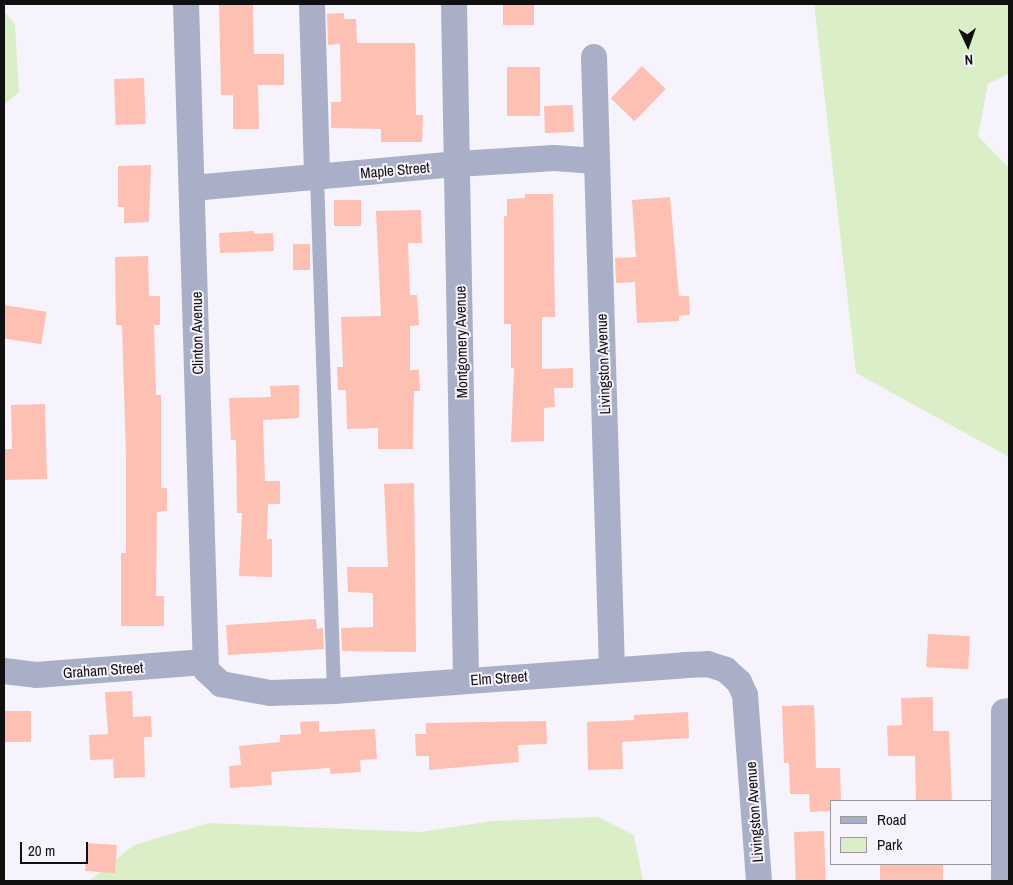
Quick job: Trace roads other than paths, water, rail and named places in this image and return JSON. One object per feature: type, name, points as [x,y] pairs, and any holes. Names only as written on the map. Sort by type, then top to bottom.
[{"type":"street","name":"Clinton Avenue","points":[[186,4],[194,188],[204,662]]},
{"type":"street","points":[[312,4],[317,178]]},
{"type":"street","name":"Montgomery Avenue","points":[[454,4],[466,680]]},
{"type":"street","name":"Livingston Avenue","points":[[594,57],[612,670]]},
{"type":"street","name":"Maple Street","points":[[194,188],[458,164],[554,158],[596,161]]},
{"type":"street","name":"Elm Street","points":[[204,662],[210,676],[230,687],[270,693],[334,691],[708,664],[726,670],[739,682],[745,695],[749,744]]},
{"type":"street","name":"Graham Street","points":[[4,671],[36,675],[204,662]]},
{"type":"street","points":[[1004,881],[1004,712],[1009,711]]},
{"type":"street","name":"Livingston Avenue","points":[[749,744],[759,881]]},
{"type":"lane","points":[[317,178],[334,691]]}]
